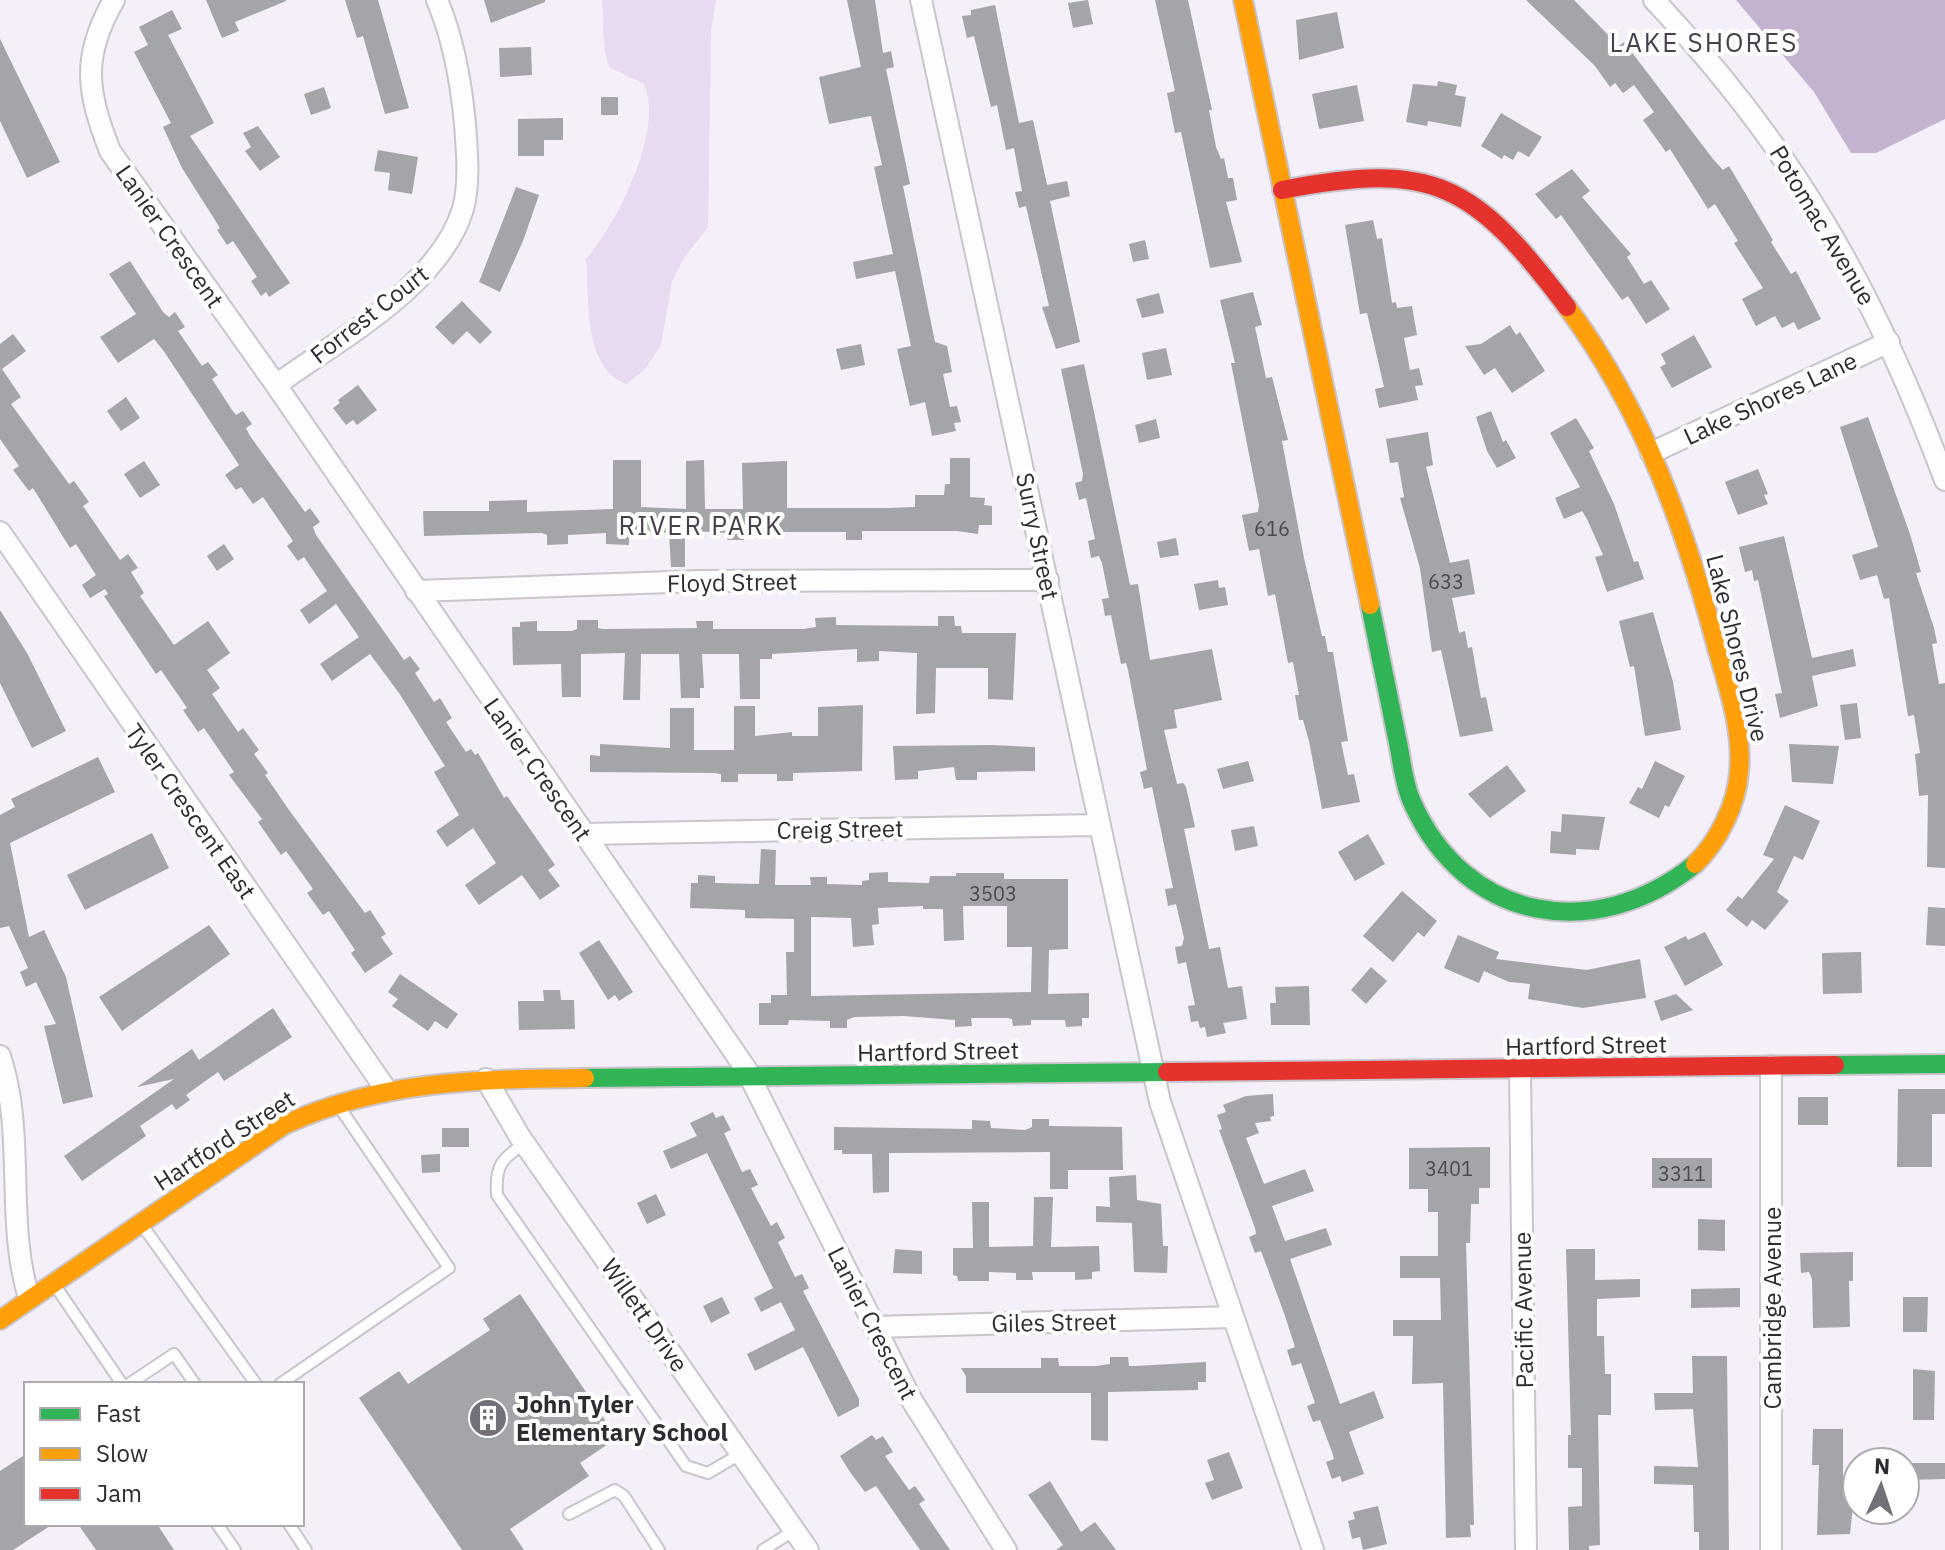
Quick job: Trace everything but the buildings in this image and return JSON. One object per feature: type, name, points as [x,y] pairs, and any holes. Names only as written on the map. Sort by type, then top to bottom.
[{"type":"street","name":"Lanier Crescent","points":[[114,0],[101,22],[89,69],[98,121],[110,151],[276,385],[750,1078],[911,1399],[1006,1550]]},
{"type":"street","name":"Forrest Court","points":[[276,385],[418,281],[453,235],[465,196],[467,148],[455,54],[437,0]]},
{"type":"street","name":"Surry Street","points":[[921,0],[1048,580],[1097,825],[1154,1073]]},
{"type":"street","name":"Lake Shores Drive","points":[[1243,0],[1282,190],[1410,798],[1439,849],[1465,875],[1516,904],[1575,914],[1622,908],[1655,896],[1683,877],[1703,858],[1731,809],[1741,760],[1727,686],[1684,536],[1651,453],[1619,391],[1554,292],[1519,249],[1462,196],[1430,183],[1370,174],[1282,190]]},
{"type":"street","name":"Potomac Avenue","points":[[1654,0],[1714,66],[1763,127],[1848,259],[1889,342],[1945,480]]},
{"type":"street","name":"Lake Shores Lane","points":[[1651,453],[1889,342]]},
{"type":"street","name":"Tyler Crescent East","points":[[0,532],[385,1088]]},
{"type":"street","name":"Floyd Street","points":[[416,591],[699,581],[1048,580]]},
{"type":"street","name":"Creig Street","points":[[583,834],[1097,825]]},
{"type":"street","points":[[0,1056],[13,1112],[19,1251],[29,1298]]},
{"type":"street","name":"Hartford Street","points":[[0,1320],[284,1125],[335,1101],[385,1088],[486,1079],[1945,1064]]},
{"type":"street","name":"Cambridge Avenue","points":[[1771,1066],[1771,1550]]},
{"type":"street","name":"Pacific Avenue","points":[[1520,1070],[1526,1550]]},
{"type":"street","points":[[1154,1073],[1313,1550]]},
{"type":"street","name":"Willett Drive","points":[[486,1079],[525,1143],[808,1550]]},
{"type":"street","name":"Giles Street","points":[[874,1327],[1233,1317]]},
{"type":"lane","points":[[283,1382],[449,1268],[335,1101]]},
{"type":"lane","points":[[525,1143],[500,1159],[495,1173],[497,1195],[677,1454],[686,1466],[708,1473],[742,1453]]},
{"type":"lane","points":[[141,1223],[255,1382]]},
{"type":"lane","points":[[53,1283],[121,1382]]},
{"type":"lane","points":[[132,1382],[174,1354],[194,1382]]},
{"type":"lane","points":[[569,1514],[615,1490],[624,1496],[659,1550]]},
{"type":"lane","points":[[218,1526],[235,1550]]},
{"type":"lane","points":[[290,1526],[306,1550]]},
{"type":"lane","points":[[763,1550],[795,1530]]},
{"type":"shaded area","points":[[602,0],[716,0],[711,31],[708,227],[684,258],[672,281],[661,345],[646,368],[627,384],[612,376],[595,348],[586,259],[624,200],[643,150],[649,103],[644,84],[609,67],[604,43]]},
{"type":"shaded area","points":[[1736,0],[1945,0],[1945,119],[1876,153],[1851,153],[1814,92]]},
{"type":"traffic: fast","points":[[1370,605],[1409,795],[1436,843],[1465,874],[1499,896],[1537,908],[1576,911],[1617,905],[1657,889],[1695,864]]},
{"type":"traffic: fast","points":[[1835,1065],[1945,1064]]},
{"type":"traffic: fast","points":[[585,1078],[1167,1072]]},
{"type":"traffic: slow","points":[[1243,0],[1370,605]]},
{"type":"traffic: slow","points":[[1567,307],[1618,387],[1659,472],[1692,561],[1734,711],[1740,757],[1735,797],[1719,834],[1695,864]]},
{"type":"traffic: slow","points":[[0,1320],[284,1125],[320,1110],[357,1099],[432,1085],[507,1079],[585,1078]]},
{"type":"traffic: jam","points":[[1282,190],[1334,181],[1378,178],[1415,181],[1447,191],[1476,208],[1505,233],[1567,307]]},
{"type":"traffic: jam","points":[[1167,1072],[1835,1065]]},
{"type":"place","name":"John Tyler Elementary School","points":[[488,1418]]},
{"type":"district","name":"LAKE SHORES","points":[[1704,42]]},
{"type":"district","name":"RIVER PARK","points":[[701,525]]}]
